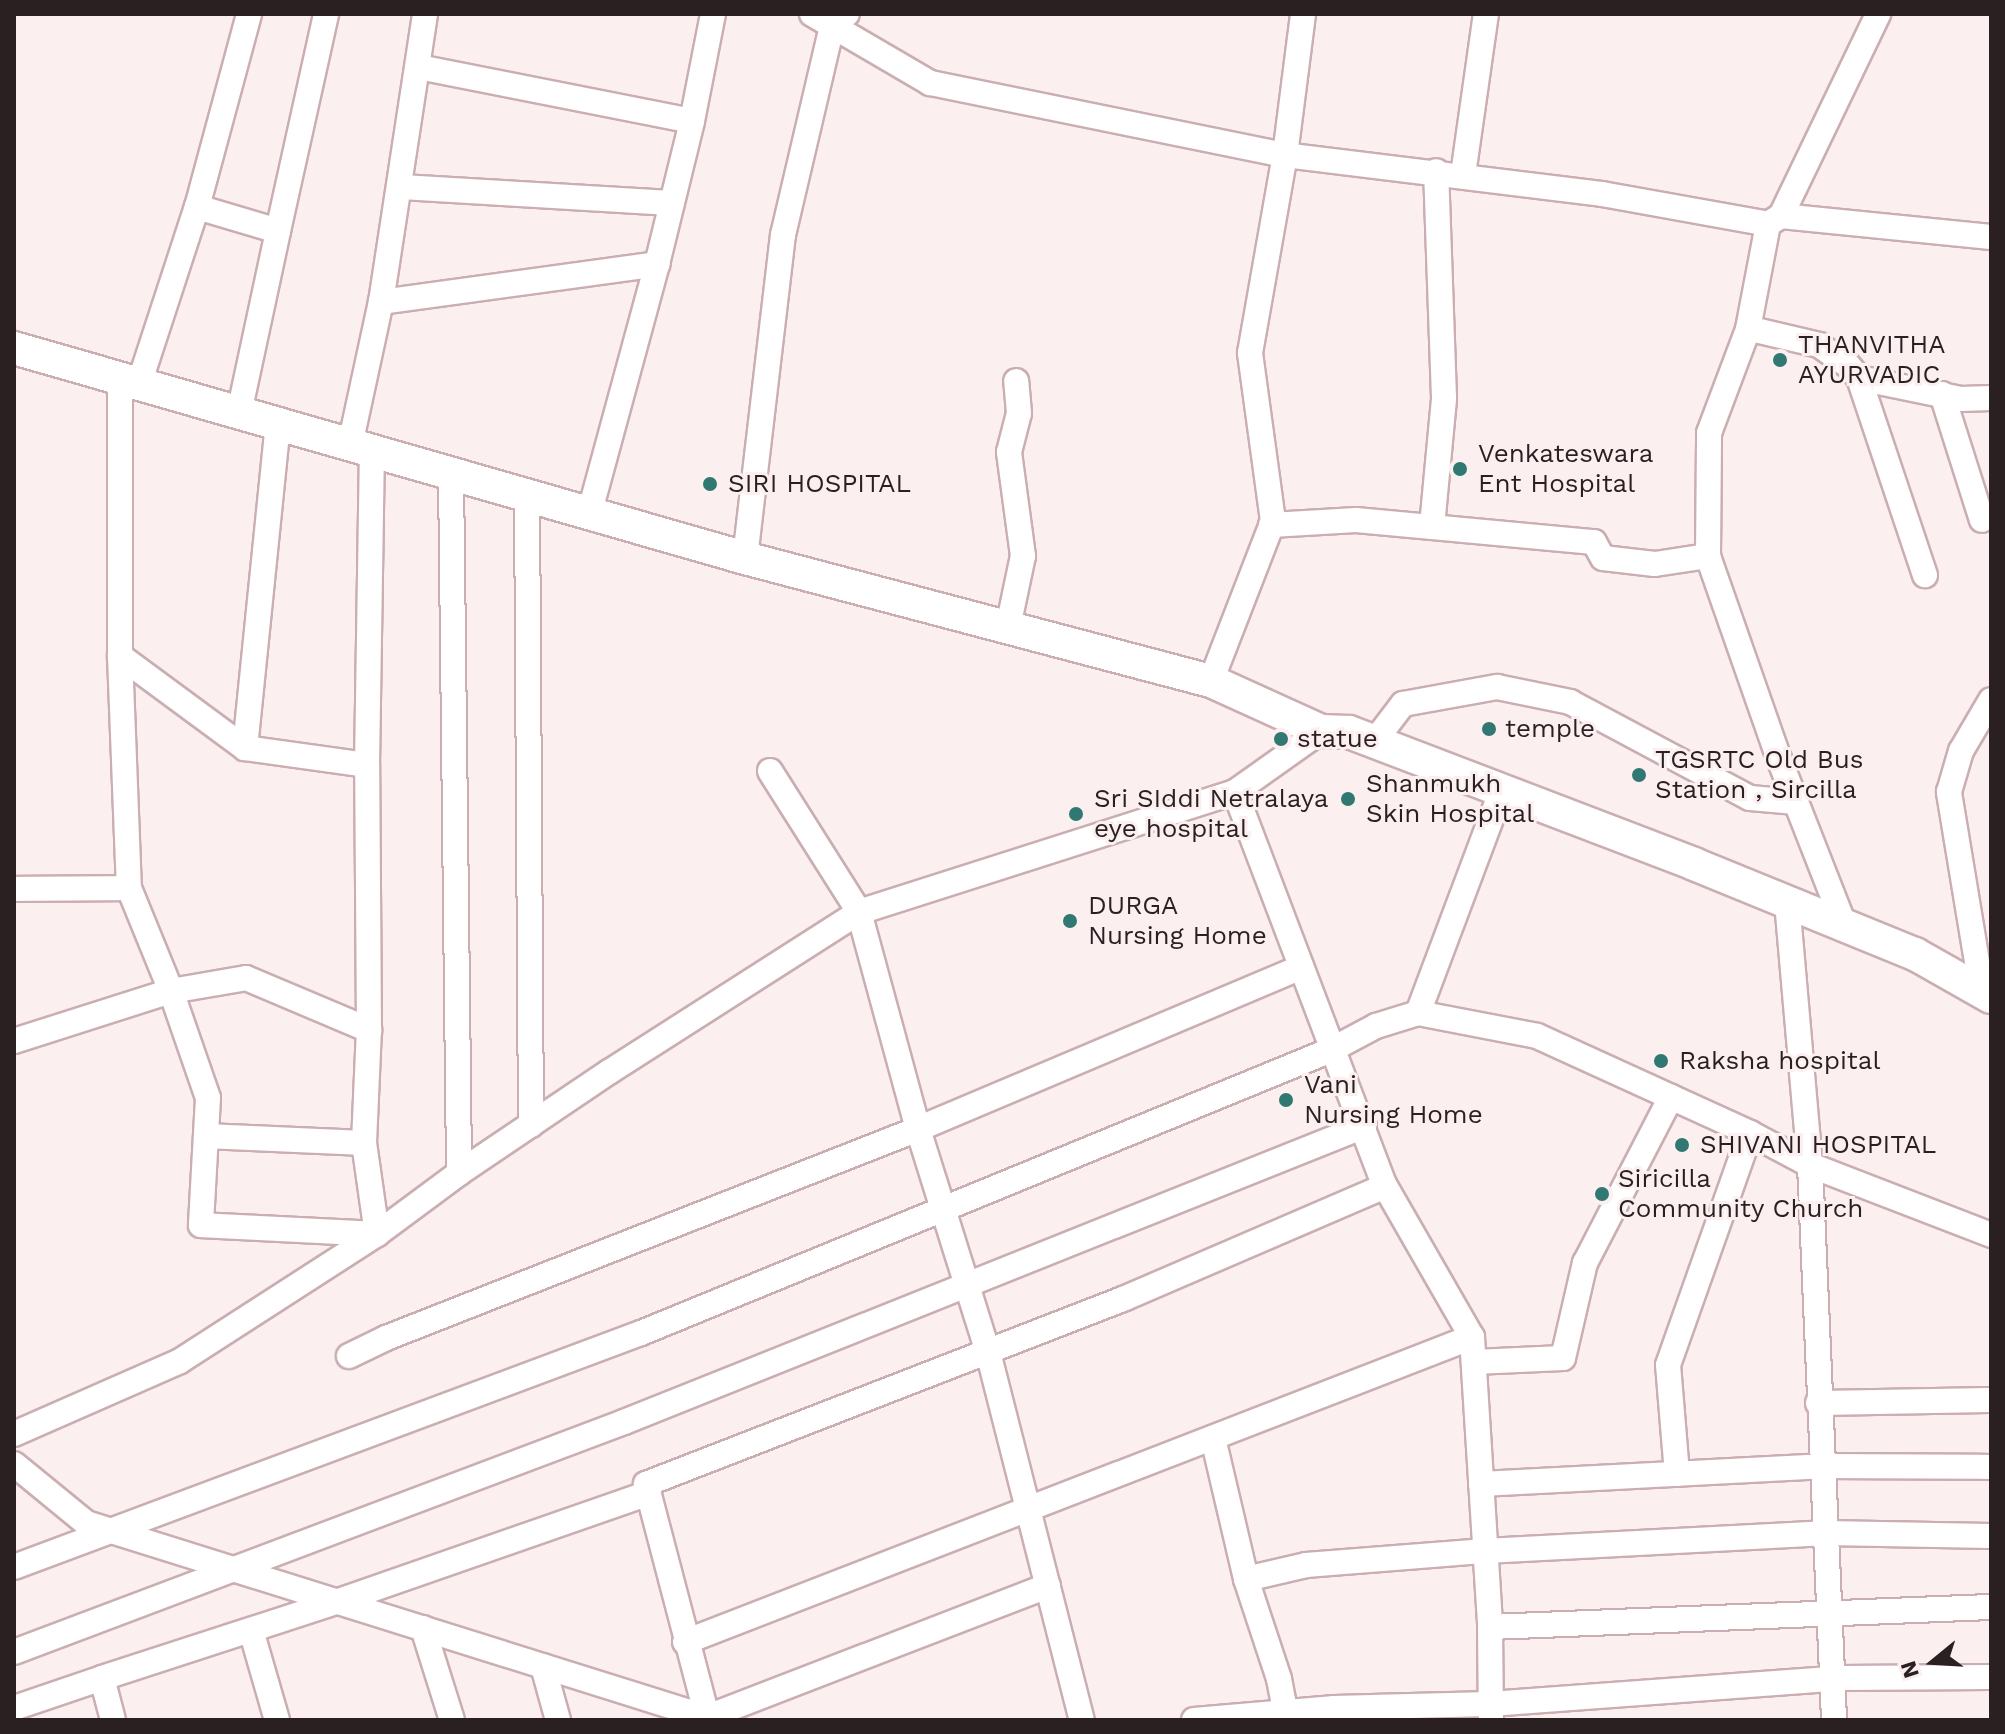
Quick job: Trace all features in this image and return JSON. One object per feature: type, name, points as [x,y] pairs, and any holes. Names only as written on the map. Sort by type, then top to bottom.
[{"type":"main road","points":[[14,353],[130,381],[745,558],[1211,681],[1321,731],[1349,732],[1787,902],[1915,954],[1987,995]]},
{"type":"street","points":[[249,14],[197,207],[130,381],[120,656],[129,888],[171,991],[208,1098],[201,1225],[377,1234]]},
{"type":"street","points":[[239,413],[326,14]]},
{"type":"street","points":[[377,1234],[364,1143],[369,1030],[361,448],[425,14]]},
{"type":"street","points":[[590,511],[657,264],[692,121],[713,14]]},
{"type":"street","points":[[1211,681],[1271,525],[1250,353],[1285,155],[1303,14]]},
{"type":"street","points":[[1463,175],[1486,14]]},
{"type":"street","points":[[1845,927],[1796,802],[1708,556],[1709,433],[1750,329],[1775,220],[1879,14]]},
{"type":"street","points":[[745,558],[783,235],[830,18],[930,83],[1285,155],[1436,171],[1775,220],[1991,237]]},
{"type":"street","points":[[419,67],[692,121]]},
{"type":"street","points":[[1432,526],[1444,398],[1436,171]]},
{"type":"street","points":[[401,187],[672,203]]},
{"type":"street","points":[[197,207],[278,231]]},
{"type":"street","points":[[381,302],[657,264]]},
{"type":"street","points":[[1750,329],[1819,345],[1848,365],[1859,378],[1925,575]]},
{"type":"street","points":[[1859,378],[1961,399],[1991,398]]},
{"type":"street","points":[[1008,627],[1023,556],[1009,452],[1019,413],[1016,381]]},
{"type":"street","points":[[1942,394],[1982,520]]},
{"type":"street","points":[[245,748],[278,424]]},
{"type":"street","points":[[451,474],[459,1173]]},
{"type":"street","points":[[527,495],[531,1125]]},
{"type":"street","points":[[1271,525],[1356,520],[1594,542],[1603,558],[1642,562],[1708,556]]},
{"type":"street","points":[[120,656],[245,748],[367,765]]},
{"type":"street","points":[[1374,742],[1403,704],[1497,687],[1570,702],[1750,798],[1796,802]]},
{"type":"street","points":[[1987,995],[1949,792],[1961,751],[1991,700]]},
{"type":"street","points":[[14,1434],[180,1361],[377,1234],[459,1173],[531,1125],[859,912],[1235,792],[1321,731]]},
{"type":"street","points":[[770,771],[859,912],[918,1129],[988,1352],[1082,1720]]},
{"type":"street","points":[[1418,1013],[1502,790]]},
{"type":"street","points":[[1235,792],[1385,1186],[1472,1337],[1490,1627],[1490,1712]]},
{"type":"street","points":[[14,889],[129,888]]},
{"type":"street","points":[[1787,902],[1810,1165],[1834,1720]]},
{"type":"street","points":[[349,1356],[386,1338],[918,1129],[1301,967]]},
{"type":"street","points":[[14,1041],[171,991],[246,978],[369,1030]]},
{"type":"street","points":[[14,1567],[95,1529],[641,1333],[945,1211],[1331,1050],[1376,1026],[1418,1013],[1537,1036],[1750,1133],[1810,1165],[1991,1235]]},
{"type":"street","points":[[1474,1362],[1563,1358],[1585,1263],[1671,1097]]},
{"type":"street","points":[[14,1652],[232,1567],[624,1422],[1364,1126]]},
{"type":"street","points":[[1677,1474],[1668,1365],[1750,1133]]},
{"type":"street","points":[[206,1136],[364,1143]]},
{"type":"street","points":[[708,1719],[685,1642],[646,1484],[1123,1299],[1385,1186]]},
{"type":"street","points":[[685,1642],[1472,1337]]},
{"type":"street","points":[[1818,1403],[1991,1400]]},
{"type":"street","points":[[1213,1438],[1246,1579],[1286,1716]]},
{"type":"street","points":[[14,1464],[95,1529],[232,1567],[708,1719],[1048,1586]]},
{"type":"street","points":[[1481,1484],[1822,1466],[1991,1467]]},
{"type":"street","points":[[14,1708],[339,1601],[649,1493]]},
{"type":"street","points":[[1246,1579],[1306,1565],[1485,1551],[1825,1533],[1991,1536]]},
{"type":"street","points":[[1490,1627],[1829,1611],[1991,1607]]},
{"type":"street","points":[[423,1628],[452,1720]]},
{"type":"street","points":[[251,1630],[277,1720]]},
{"type":"street","points":[[543,1666],[558,1720]]},
{"type":"street","points":[[1194,1720],[1490,1712],[1832,1679],[1991,1677]]},
{"type":"street","points":[[102,1678],[113,1720]]},
{"type":"place","name":"THANVITHA AYURVADIC","points":[[1780,360]]},
{"type":"place","name":"Venkateswara Ent Hospital","points":[[1460,469]]},
{"type":"place","name":"SIRI HOSPITAL","points":[[710,484]]},
{"type":"place","name":"temple","points":[[1489,729]]},
{"type":"place","name":"statue","points":[[1281,739]]},
{"type":"place","name":"TGSRTC Old Bus Station , Sircilla","points":[[1639,775]]},
{"type":"place","name":"Shanmukh Skin Hospital","points":[[1348,799]]},
{"type":"place","name":"Sri SIddi Netralaya eye hospital","points":[[1076,814]]},
{"type":"place","name":"DURGA Nursing Home","points":[[1070,921]]},
{"type":"place","name":"Raksha hospital","points":[[1661,1061]]},
{"type":"place","name":"Vani Nursing Home","points":[[1286,1100]]},
{"type":"place","name":"SHIVANI HOSPITAL","points":[[1682,1145]]},
{"type":"place","name":"Siricilla Community Church","points":[[1602,1194]]}]
